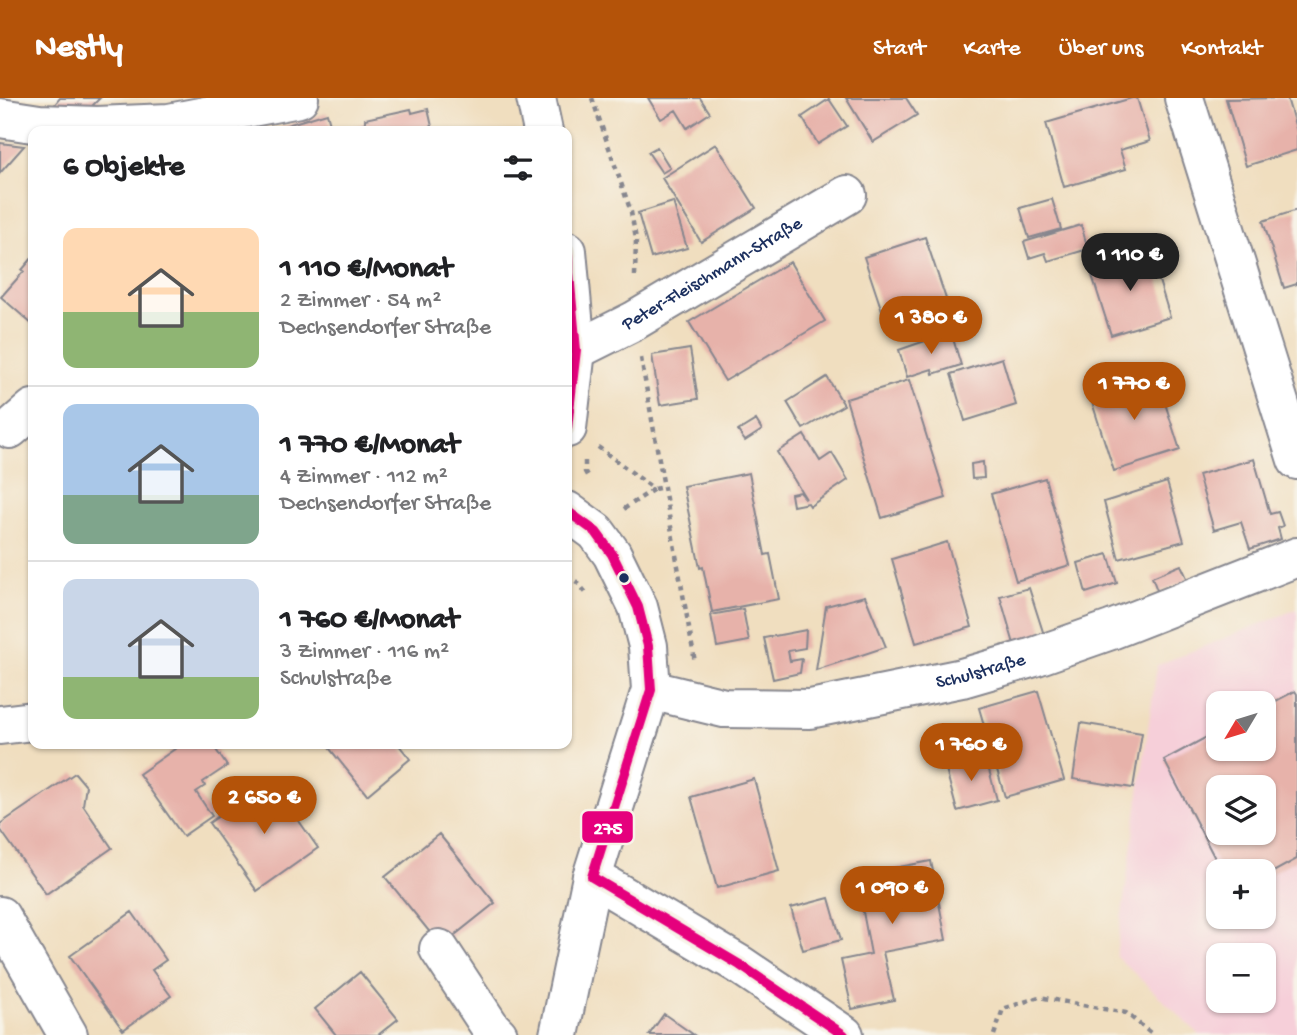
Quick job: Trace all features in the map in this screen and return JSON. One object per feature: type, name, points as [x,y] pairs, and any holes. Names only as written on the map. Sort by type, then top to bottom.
[{"type":"street","points":[[173,126],[299,98]]},
{"type":"street","points":[[536,98],[542,126]]},
{"type":"street","points":[[1184,98],[1297,460]]},
{"type":"street","points":[[0,118],[39,124],[97,126]]},
{"type":"street","name":"Peter-Fleischmann-Straße","points":[[576,350],[634,321],[847,195]]},
{"type":"street","points":[[572,306],[576,350],[572,388]]},
{"type":"street","points":[[559,1035],[592,877],[651,690],[648,646],[638,607],[612,554],[596,532],[572,515]]},
{"type":"street","name":"Schulstraße","points":[[651,690],[724,708],[810,709],[962,678],[1031,658],[1111,630],[1297,557]]},
{"type":"street","points":[[0,724],[28,721]]},
{"type":"street","points":[[592,877],[740,965],[844,1035]]},
{"type":"street","points":[[0,916],[68,1035]]},
{"type":"street","points":[[439,949],[498,1035]]},
{"type":"path","points":[[592,98],[631,212],[636,239],[634,321],[696,665],[692,700]]},
{"type":"path","points":[[572,429],[654,489]]},
{"type":"path","points":[[615,515],[654,489],[664,487]]},
{"type":"path","points":[[994,1035],[1003,1009],[1039,996],[1126,1013],[1153,1035]]},
{"type":"shaded area","points":[[1297,609],[1297,1035],[1200,1035],[1116,956],[1157,665]]},
{"type":"building","points":[[60,98],[100,98],[89,109],[52,108]]},
{"type":"building","points":[[648,98],[700,98],[710,113],[687,128],[676,110],[661,119]]},
{"type":"building","points":[[846,98],[906,98],[917,115],[873,142]]},
{"type":"building","points":[[1137,98],[1150,141],[1120,150],[1126,169],[1064,187],[1046,123]]},
{"type":"building","points":[[1287,98],[1297,132],[1297,150],[1246,166],[1226,99]]},
{"type":"building","points":[[829,99],[847,126],[818,144],[802,117]]},
{"type":"building","points":[[411,109],[412,113],[428,109],[432,126],[355,126],[365,123],[365,119]]},
{"type":"building","points":[[327,113],[331,126],[283,126]]},
{"type":"building","points":[[0,143],[24,146],[0,173]]},
{"type":"building","points":[[716,144],[756,208],[701,242],[662,178]]},
{"type":"building","points":[[657,147],[670,168],[662,173],[648,152]]},
{"type":"building","points":[[1052,199],[1061,229],[1029,238],[1020,208]]},
{"type":"building","points":[[673,202],[687,248],[651,258],[638,213]]},
{"type":"building","points":[[1297,210],[1297,284],[1284,288],[1263,221]]},
{"type":"building","points":[[1081,225],[1088,249],[1048,261],[1045,253],[1029,258],[1024,242]]},
{"type":"building","points":[[925,237],[946,299],[885,320],[864,257]]},
{"type":"building","points":[[1150,251],[1170,317],[1111,335],[1090,269]]},
{"type":"building","points":[[790,262],[825,321],[725,381],[689,322]]},
{"type":"building","points":[[28,263],[28,321],[1,297],[24,271],[22,270]]},
{"type":"building","points":[[951,332],[961,365],[933,374],[932,369],[907,377],[899,350]]},
{"type":"building","points":[[690,349],[698,399],[660,405],[652,355]]},
{"type":"building","points":[[1002,358],[1016,405],[965,421],[951,374]]},
{"type":"building","points":[[1155,372],[1180,450],[1114,471],[1089,393]]},
{"type":"building","points":[[827,377],[844,405],[803,429],[787,402]]},
{"type":"building","points":[[909,380],[946,498],[882,518],[846,399]]},
{"type":"building","points":[[756,420],[762,430],[745,441],[738,431]]},
{"type":"building","points":[[804,435],[820,461],[832,453],[848,480],[810,506],[808,503],[793,506],[791,494],[800,492],[806,499],[777,452]]},
{"type":"building","points":[[1254,459],[1270,514],[1278,512],[1283,526],[1278,528],[1281,539],[1250,549],[1241,522],[1214,530],[1198,475]]},
{"type":"building","points":[[983,462],[984,478],[972,479],[971,464]]},
{"type":"building","points":[[749,473],[765,555],[770,554],[779,599],[712,612],[683,486]]},
{"type":"building","points":[[1045,478],[1070,565],[1016,581],[991,494]]},
{"type":"building","points":[[1167,482],[1184,541],[1119,559],[1104,502]]},
{"type":"building","points":[[947,542],[972,627],[916,643],[892,559]]},
{"type":"building","points":[[1108,554],[1117,583],[1086,593],[1078,563]]},
{"type":"building","points":[[1181,565],[1188,580],[1158,593],[1152,577]]},
{"type":"building","points":[[1029,588],[1044,635],[1014,644],[1000,596]]},
{"type":"building","points":[[865,596],[886,647],[816,670],[826,606]]},
{"type":"building","points":[[743,609],[749,641],[717,647],[711,615]]},
{"type":"building","points":[[806,630],[805,648],[788,651],[790,661],[802,659],[800,673],[773,679],[764,638]]},
{"type":"building","points":[[1038,691],[1064,780],[1005,797],[979,708]]},
{"type":"building","points":[[1295,691],[1297,859],[1276,870],[1276,859],[1215,859],[1208,845],[1276,845],[1276,775],[1206,775],[1206,841],[1164,760],[1206,737],[1206,761],[1276,761],[1276,701]]},
{"type":"building","points":[[1081,723],[1142,733],[1133,788],[1073,779]]},
{"type":"building","points":[[175,749],[215,749],[227,766],[203,782],[205,786],[196,792],[212,816],[183,836],[139,774]]},
{"type":"building","points":[[330,749],[402,749],[410,759],[367,795]]},
{"type":"building","points":[[985,755],[997,800],[957,811],[945,766]]},
{"type":"building","points":[[75,773],[86,786],[83,805],[112,848],[46,894],[0,829],[0,824]]},
{"type":"building","points":[[754,779],[779,871],[717,888],[691,797]]},
{"type":"building","points":[[270,780],[318,848],[257,891],[209,823]]},
{"type":"building","points":[[439,834],[495,903],[441,946],[385,877]]},
{"type":"building","points":[[931,861],[946,940],[883,952],[894,1000],[852,1009],[841,960],[871,954],[856,875]]},
{"type":"building","points":[[829,898],[841,940],[803,950],[791,908]]},
{"type":"building","points":[[132,912],[166,960],[152,970],[171,996],[123,1030],[70,956]]},
{"type":"building","points":[[360,972],[398,1019],[378,1035],[336,1035],[315,1009]]},
{"type":"building","points":[[664,1014],[694,1035],[649,1035]]},
{"type":"transit line","name":"275","points":[[572,306],[576,350],[572,385]]},
{"type":"transit line","name":"275","points":[[572,515],[596,532],[612,554],[638,607],[648,646],[651,690],[592,877],[740,965],[844,1035]]}]
